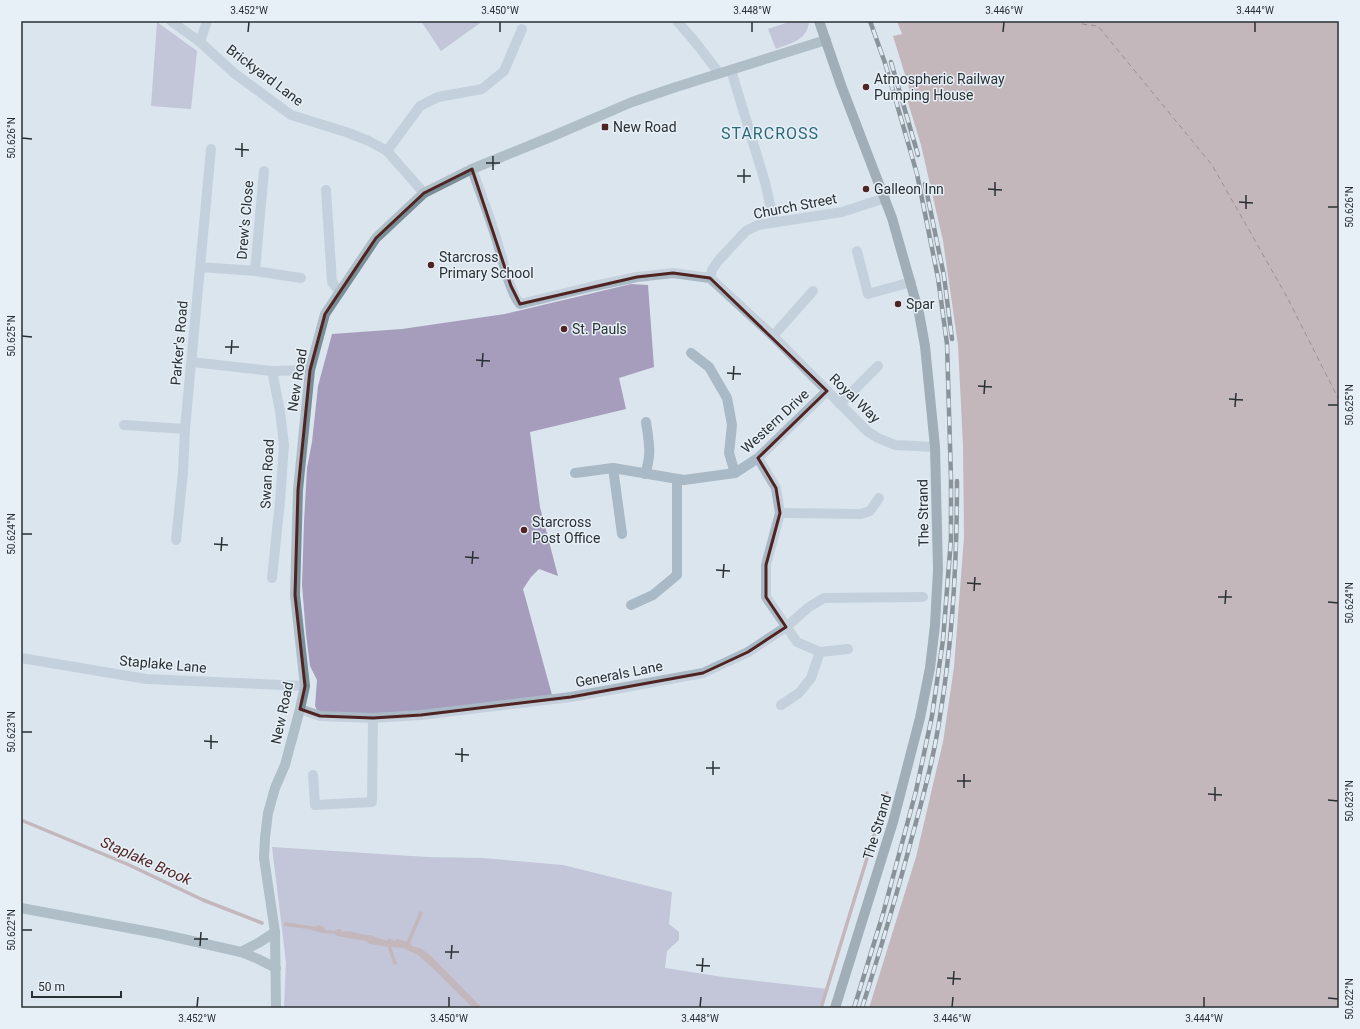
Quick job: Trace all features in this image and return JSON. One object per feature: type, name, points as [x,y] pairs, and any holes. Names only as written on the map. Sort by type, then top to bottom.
[{"type":"main road","name":"The Strand","points":[[819,21],[851,114],[885,198],[911,282],[919,314],[925,346],[935,447],[938,570],[930,668],[920,718],[899,801],[835,1008]]},
{"type":"street","name":"Brickyard Lane","points":[[171,21],[200,42],[234,73],[291,115],[346,132],[369,141],[387,151],[424,193]]},
{"type":"street","points":[[200,42],[207,21]]},
{"type":"street","points":[[677,21],[719,73]]},
{"type":"street","points":[[387,151],[420,106],[438,97],[482,89],[504,70],[522,29]]},
{"type":"street","name":"New Road","points":[[276,1008],[275,932],[264,858],[265,838],[268,813],[275,788],[285,765],[305,686],[295,595],[298,490],[310,370],[325,314],[376,238],[424,193],[472,169],[632,102],[826,40]]},
{"type":"street","points":[[731,70],[765,182],[774,222]]},
{"type":"street","name":"Parker's Road","points":[[176,540],[211,149]]},
{"type":"street","points":[[472,169],[516,299],[520,304],[622,280],[672,273],[710,278]]},
{"type":"street","name":"Drew's Close","points":[[255,271],[264,171]]},
{"type":"street","points":[[326,190],[332,282],[339,291]]},
{"type":"street","name":"Church Street","points":[[710,278],[712,270],[718,261],[746,231],[758,225],[842,212],[885,198]]},
{"type":"street","points":[[857,251],[868,294],[911,282]]},
{"type":"street","points":[[200,267],[255,271],[301,278]]},
{"type":"street","name":"Royal Way","points":[[710,278],[773,336],[867,431],[894,445],[935,447]]},
{"type":"street","points":[[773,336],[812,291]]},
{"type":"street","points":[[691,353],[709,367],[726,398],[732,425],[729,453],[735,473]]},
{"type":"street","points":[[192,362],[272,371],[310,370]]},
{"type":"street","points":[[840,404],[878,366]]},
{"type":"street","name":"Swan Road","points":[[272,371],[280,411],[284,445],[272,578]]},
{"type":"street","name":"Western Drive","points":[[575,474],[614,468],[684,480],[735,473],[758,458],[827,390]]},
{"type":"street","points":[[645,474],[649,462],[650,450],[646,422]]},
{"type":"street","points":[[124,426],[185,429]]},
{"type":"street","points":[[758,458],[776,488],[780,513],[766,565],[766,597],[797,642],[820,652],[848,649]]},
{"type":"street","points":[[614,468],[622,534]]},
{"type":"street","points":[[631,605],[653,595],[677,574],[677,479]]},
{"type":"street","points":[[780,513],[860,514],[870,511],[879,498]]},
{"type":"street","name":"Generals Lane","points":[[300,709],[320,716],[373,718],[421,716],[571,697],[703,673],[748,652],[786,627],[809,607],[824,598],[923,597]]},
{"type":"street","points":[[782,705],[799,693],[811,678],[820,652]]},
{"type":"street","name":"Staplake Lane","points":[[21,658],[146,680],[305,686]]},
{"type":"street","points":[[313,775],[315,805],[372,802],[373,718]]},
{"type":"street","points":[[21,908],[161,934],[241,952],[258,958],[276,968]]},
{"type":"street","points":[[241,952],[275,932]]},
{"type":"highlighted area","points":[[472,169],[511,286],[520,304],[637,277],[673,273],[710,278],[827,391],[758,458],[776,488],[780,513],[766,565],[766,597],[786,627],[748,652],[703,673],[571,697],[421,715],[373,718],[320,716],[300,709],[305,686],[295,595],[298,490],[310,370],[325,314],[376,238],[424,193]]},
{"type":"shaded area","points":[[421,21],[483,21],[441,51]]},
{"type":"shaded area","points":[[792,21],[809,21],[806,33],[793,43],[776,49],[768,29]]},
{"type":"shaded area","points":[[897,21],[1339,21],[1339,1008],[869,1008],[916,857],[943,742],[954,667],[964,537],[963,446],[958,345],[943,241],[921,145],[906,96],[911,94],[893,36],[902,34]]},
{"type":"shaded area","points":[[157,22],[197,51],[191,109],[151,106]]},
{"type":"shaded area","points":[[631,284],[648,285],[654,367],[619,378],[626,409],[530,432],[540,507],[558,576],[539,569],[531,577],[523,589],[552,695],[490,706],[373,714],[318,712],[315,706],[317,680],[310,666],[302,585],[304,522],[307,468],[312,442],[318,386],[332,334],[402,329],[505,314]]},
{"type":"shaded area","points":[[272,847],[427,857],[483,858],[563,865],[672,892],[669,924],[679,932],[679,940],[667,951],[665,968],[723,977],[828,989],[823,1008],[284,1008],[286,962]]},
{"type":"shaded area","points":[[284,922],[317,927],[318,925],[324,927],[325,930],[335,931],[341,929],[341,932],[348,931],[371,935],[387,941],[389,938],[394,941],[397,939],[409,942],[412,946],[420,948],[431,956],[482,1008],[473,1008],[418,955],[403,948],[370,944],[366,941],[337,936],[334,933],[324,933],[284,926]]},
{"type":"waterway","points":[[821,1008],[887,793]]},
{"type":"waterway","name":"Staplake Brook","points":[[21,820],[127,864],[203,900],[262,923]]},
{"type":"waterway","points":[[407,945],[421,913]]},
{"type":"waterway","points":[[390,943],[390,949],[395,963]]},
{"type":"ferry route","points":[[1082,24],[1098,26],[1212,165],[1287,297],[1339,400]]},
{"type":"railway","points":[[854,1008],[883,914],[916,791],[932,716],[943,640],[951,539],[951,479],[947,344],[938,278],[917,174],[885,63],[870,21]]},
{"type":"railway","points":[[891,62],[918,155]]},
{"type":"railway","points":[[925,184],[944,276],[952,339]]},
{"type":"railway","points":[[862,1008],[906,858],[928,777],[938,731],[951,628],[956,540],[957,481]]},
{"type":"place","name":"Atmospheric Railway Pumping House","points":[[866,87]]},
{"type":"place","name":"New Road","points":[[605,127]]},
{"type":"place","name":"Galleon Inn","points":[[866,189]]},
{"type":"place","name":"Starcross Primary School","points":[[431,265]]},
{"type":"place","name":"Spar","points":[[898,304]]},
{"type":"place","name":"St. Pauls","points":[[564,329]]},
{"type":"place","name":"Starcross Post Office","points":[[524,530]]},
{"type":"district","name":"STARCROSS","points":[[770,133]]}]
